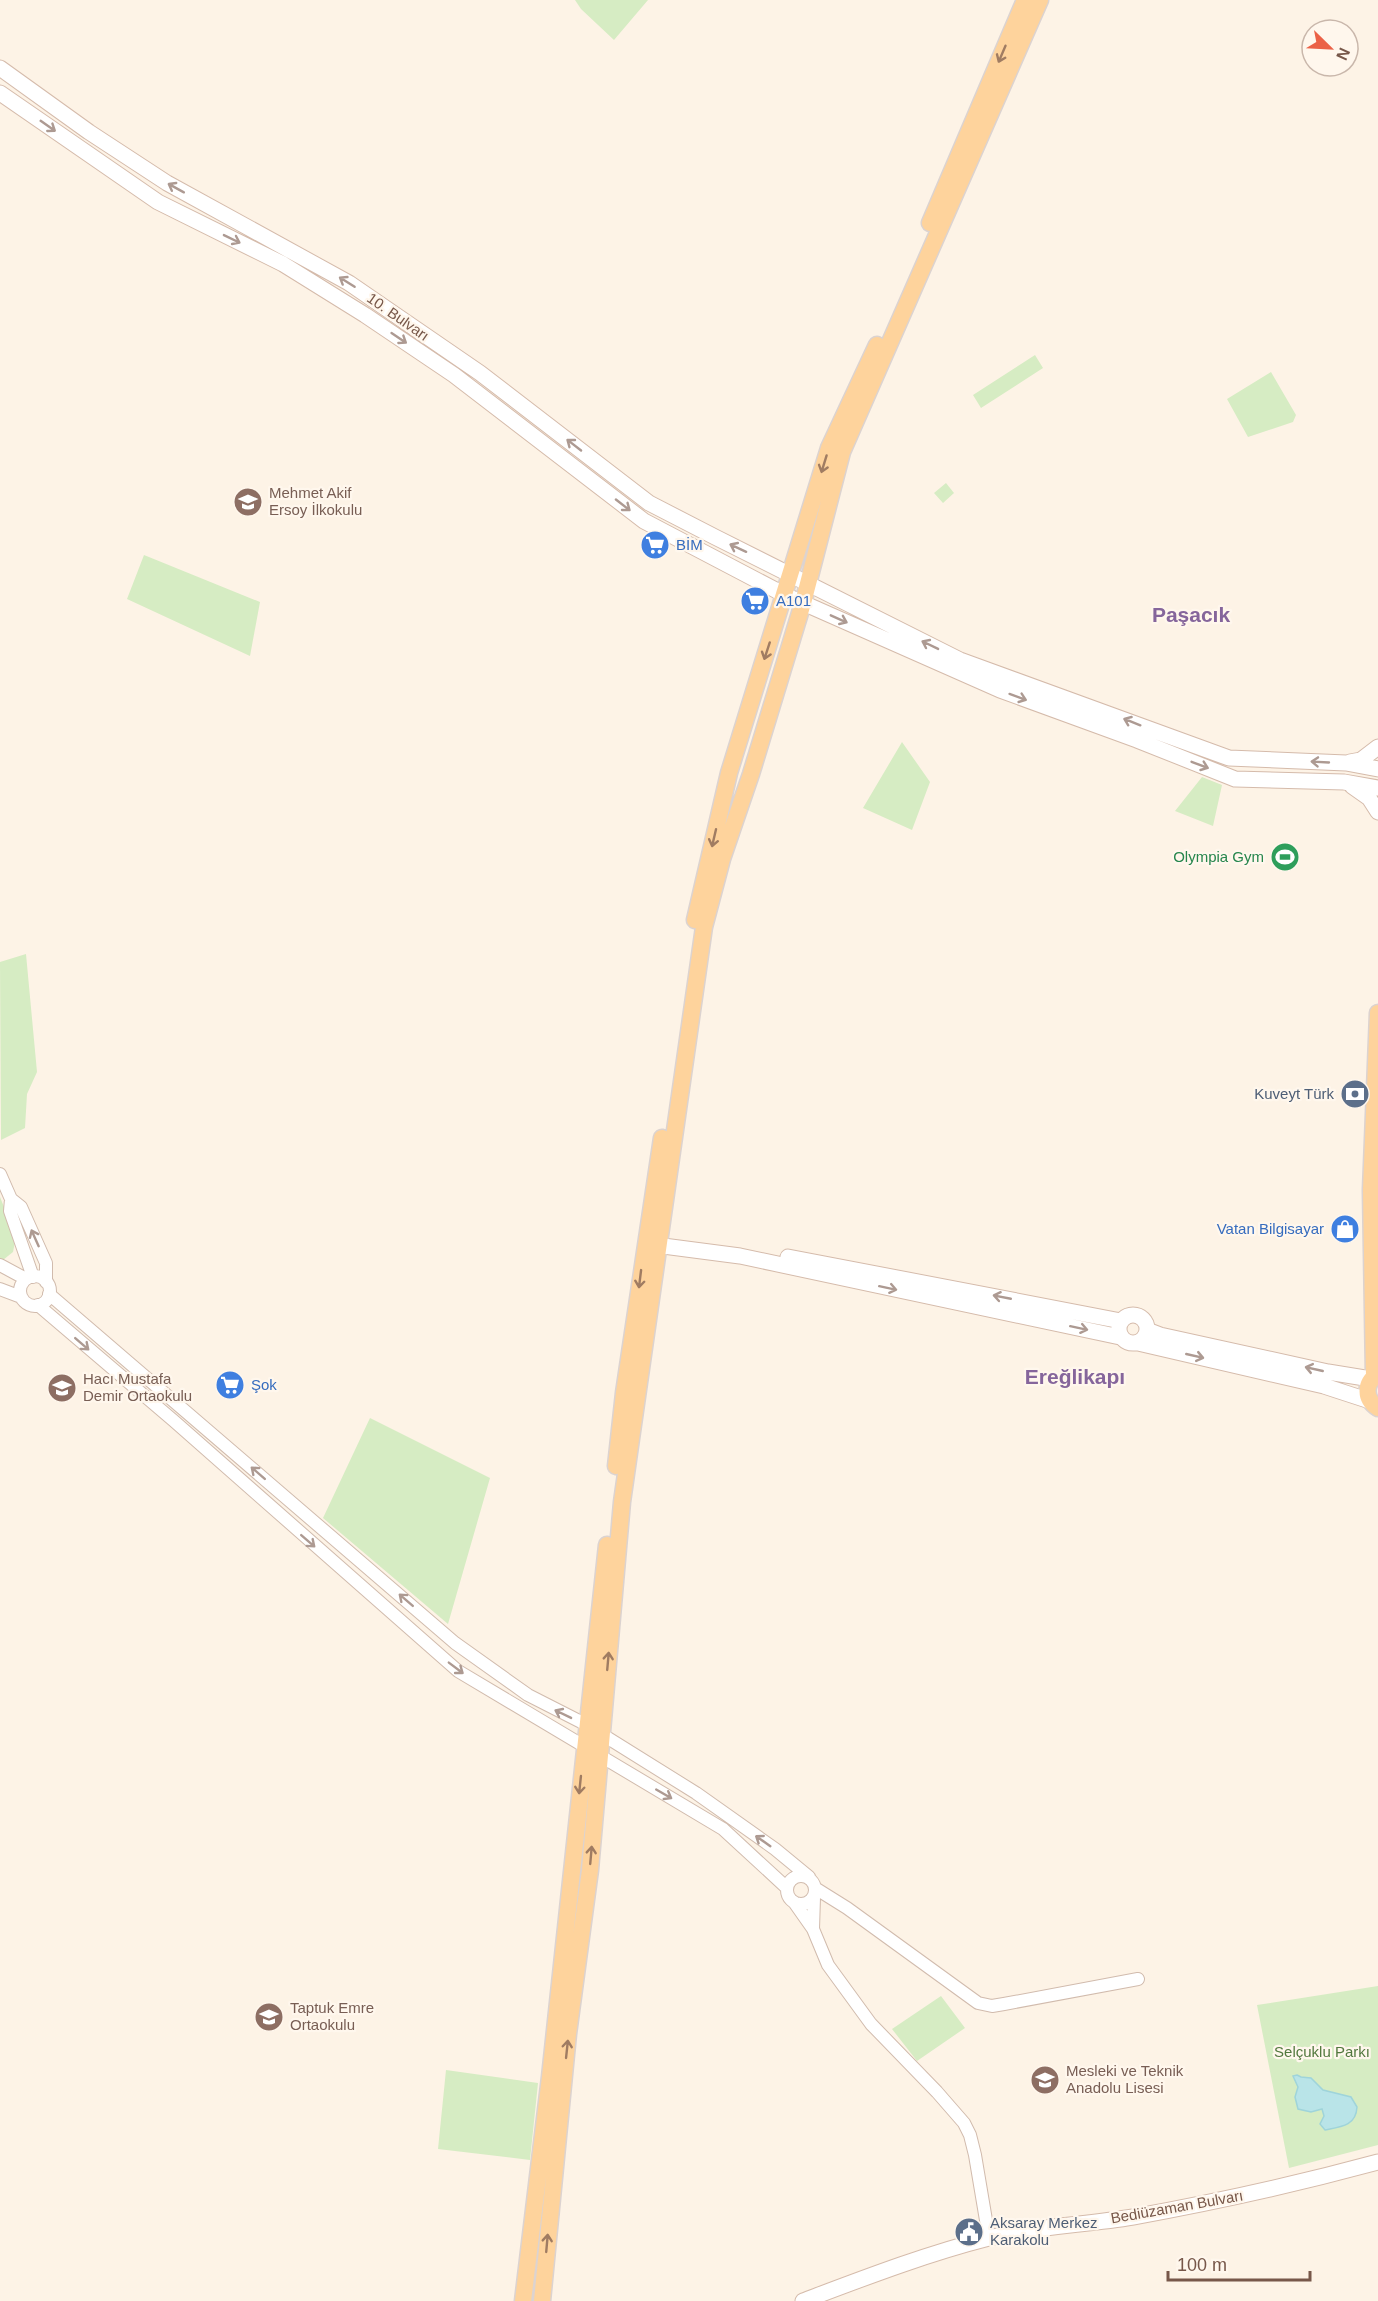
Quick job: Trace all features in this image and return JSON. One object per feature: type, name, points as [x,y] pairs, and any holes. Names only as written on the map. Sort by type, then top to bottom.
[{"type":"main road","points":[[542,2301],[568,2034],[590,1870],[622,1502],[652,1238],[693,928],[729,773],[830,448],[896,303],[1025,0]]},
{"type":"main road","points":[[523,2301],[550,2077],[586,1725],[624,1393],[704,927],[722,859],[803,603],[842,452],[1040,0]]},
{"type":"main road","name":"10. Bulvarı","points":[[0,68],[89,132],[167,183],[349,283],[480,373],[649,503],[790,575],[960,660],[1229,758],[1346,764],[1378,769]]},
{"type":"main road","name":"10. Bulvarı","points":[[0,93],[158,202],[283,264],[365,315],[454,375],[644,522],[785,595],[1000,690],[1235,779],[1344,782],[1378,788]]},
{"type":"main road","points":[[1346,764],[1361,759],[1378,747]]},
{"type":"main road","points":[[1344,782],[1369,798],[1378,812]]},
{"type":"main road","points":[[1375,1408],[1367,1390],[1374,1376],[1371,1190],[1378,1014]]},
{"type":"main road","points":[[652,1238],[1121,1329]]},
{"type":"main road","points":[[1121,1329],[1127,1316],[1138,1316],[1144,1320],[1147,1330],[1145,1337],[1137,1343]]},
{"type":"main road","points":[[1121,1329],[1128,1343],[1137,1343],[1324,1386],[1375,1408]]},
{"type":"main road","points":[[1147,1330],[1160,1335],[1317,1370],[1374,1376]]},
{"type":"main road","name":"Bediüzaman Bulvarı","points":[[803,2301],[872,2275],[989,2238],[1070,2224],[1132,2217],[1288,2186],[1378,2162]]},
{"type":"street","points":[[0,1174],[11,1199],[21,1207],[46,1263],[48,1288],[45,1301],[38,1305],[30,1305],[21,1297],[0,1289]]},
{"type":"street","points":[[11,1199],[10,1211],[30,1278]]},
{"type":"street","points":[[0,1264],[30,1278],[38,1277],[455,1642],[528,1695],[602,1734],[696,1793],[775,1849],[813,1887],[813,1929],[819,1949],[828,1965],[871,2024],[964,2123],[970,2135],[975,2156],[989,2238]]},
{"type":"street","points":[[21,1297],[20,1289],[30,1278]]},
{"type":"street","points":[[38,1305],[174,1421],[458,1671],[723,1829],[787,1888]]},
{"type":"street","points":[[813,1929],[788,1896],[787,1888],[793,1877],[800,1875],[813,1887],[848,1908],[978,2003],[992,2006],[1138,1978]]},
{"type":"street","points":[[794,1902],[805,1903],[813,1887]]},
{"type":"green space","points":[[575,0],[648,0],[614,40],[581,9]]},
{"type":"green space","points":[[1035,355],[1043,368],[981,408],[973,395]]},
{"type":"green space","points":[[1271,372],[1296,415],[1293,422],[1248,437],[1227,399]]},
{"type":"green space","points":[[946,483],[954,493],[943,503],[934,493]]},
{"type":"green space","points":[[144,555],[260,602],[250,656],[127,599]]},
{"type":"green space","points":[[902,742],[930,782],[912,830],[863,808]]},
{"type":"green space","points":[[1202,777],[1222,785],[1213,826],[1175,811]]},
{"type":"green space","points":[[26,954],[37,1072],[27,1094],[25,1128],[1,1140],[0,962]]},
{"type":"green space","points":[[0,1197],[16,1237],[13,1252],[3,1260],[0,1259]]},
{"type":"green space","points":[[370,1418],[490,1478],[448,1624],[323,1518]]},
{"type":"green space","name":"Selçuklu Parkı","points":[[1378,1986],[1378,2145],[1289,2168],[1257,2005]]},
{"type":"green space","points":[[941,1996],[965,2028],[917,2061],[892,2029]]},
{"type":"green space","points":[[446,2070],[538,2083],[530,2160],[438,2149]]},
{"type":"water","points":[[1293,2076],[1311,2078],[1323,2090],[1351,2097],[1357,2107],[1351,2122],[1325,2130],[1320,2124],[1324,2116],[1322,2109],[1311,2112],[1298,2109],[1295,2097],[1298,2087]]},
{"type":"place","name":"Mehmet Akif Ersoy İlkokulu","points":[[248,502]]},
{"type":"place","name":"BİM","points":[[655,545]]},
{"type":"place","name":"A101","points":[[755,601]]},
{"type":"place","name":"Olympia Gym","points":[[1285,857]]},
{"type":"place","name":"Kuveyt Türk","points":[[1355,1094]]},
{"type":"place","name":"Vatan Bilgisayar","points":[[1345,1229]]},
{"type":"place","name":"Şok","points":[[230,1385]]},
{"type":"place","name":"Hacı Mustafa Demir Ortaokulu","points":[[62,1388]]},
{"type":"place","name":"Taptuk Emre Ortaokulu","points":[[269,2017]]},
{"type":"place","name":"Mesleki ve Teknik Anadolu Lisesi","points":[[1045,2080]]},
{"type":"place","name":"Aksaray Merkez Karakolu","points":[[969,2232]]},
{"type":"district","name":"Paşacık","points":[[1191,615]]},
{"type":"district","name":"Ereğlikapı","points":[[1075,1377]]}]
